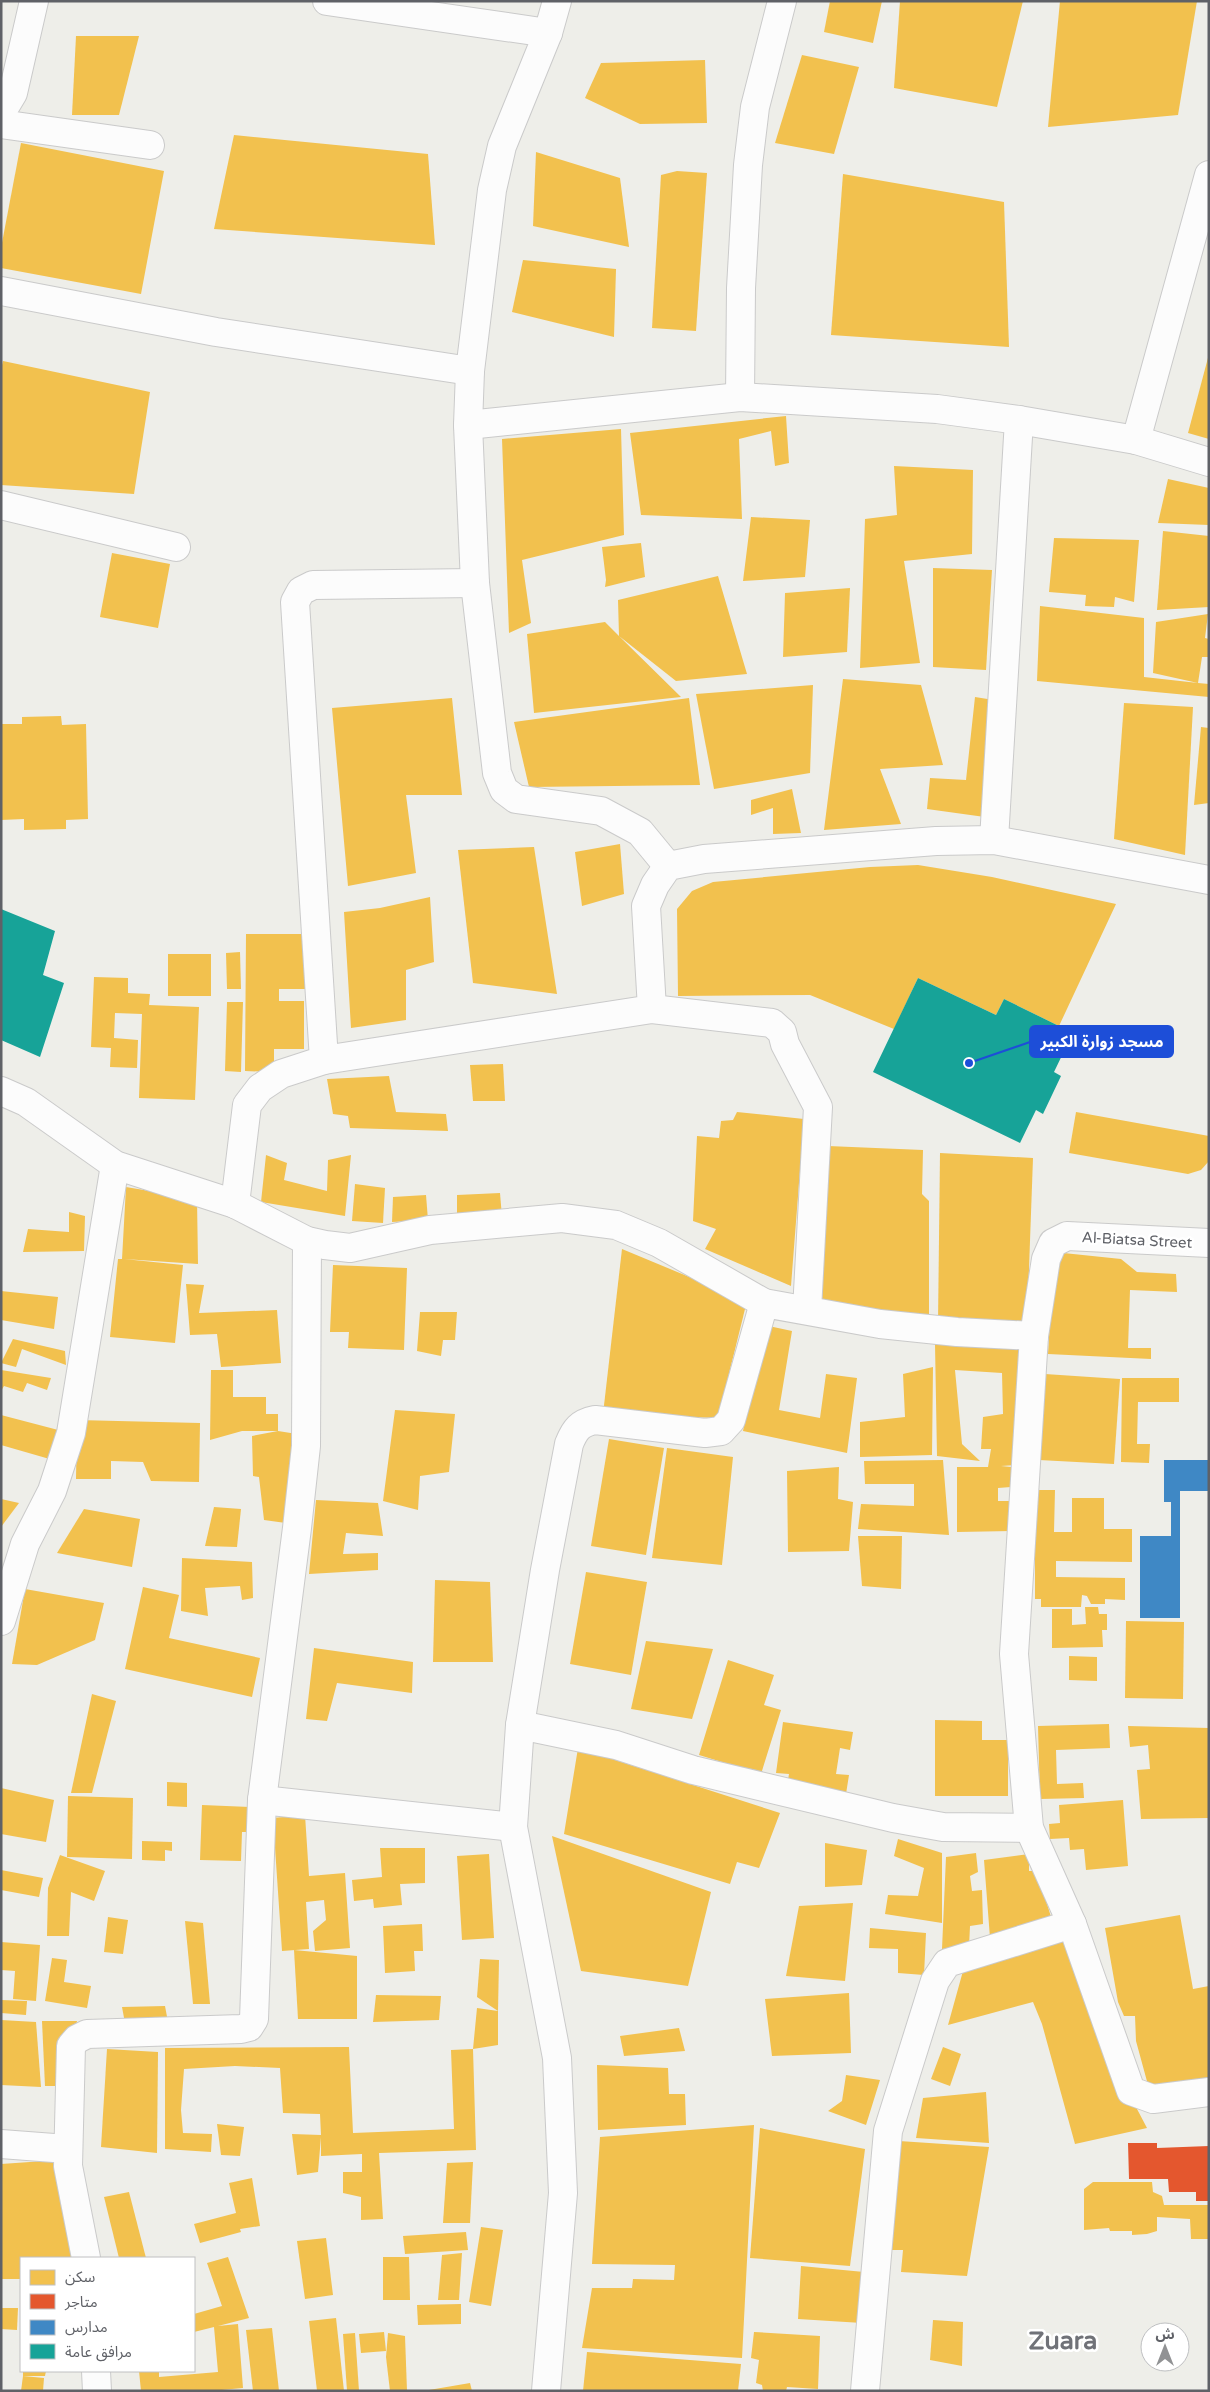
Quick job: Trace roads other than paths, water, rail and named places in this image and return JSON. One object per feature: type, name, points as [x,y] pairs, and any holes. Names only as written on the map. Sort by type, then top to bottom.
[{"type":"street","points":[[1,113],[13,93],[34,1]]},
{"type":"street","points":[[327,1],[548,33]]},
{"type":"street","points":[[557,1],[548,33],[502,146],[492,190],[470,370],[468,425],[475,583],[497,773],[504,790],[516,799],[601,811],[640,832],[668,866]]},
{"type":"street","points":[[740,397],[741,288],[748,165],[755,107],[782,1]]},
{"type":"street","points":[[1,124],[150,145]]},
{"type":"street","points":[[1136,440],[1209,175]]},
{"type":"street","points":[[1,291],[216,332],[470,370]]},
{"type":"street","points":[[468,425],[740,397],[937,408],[1136,440],[1209,462]]},
{"type":"street","points":[[994,840],[1019,420]]},
{"type":"street","points":[[1,505],[176,547]]},
{"type":"street","points":[[324,1060],[295,602],[301,591],[313,585],[475,583]]},
{"type":"street","points":[[652,1009],[646,906],[656,884],[668,866],[704,859],[936,841],[994,840],[1209,880]]},
{"type":"street","points":[[235,1204],[247,1105],[260,1088],[281,1074],[324,1060],[652,1009],[772,1023],[782,1032],[785,1044],[818,1107],[807,1310]]},
{"type":"street","points":[[1,1092],[26,1102],[115,1165],[235,1204],[307,1241],[350,1248],[430,1230],[562,1218],[616,1224],[659,1243],[764,1303],[880,1324],[957,1332],[1034,1336],[1014,1654],[1029,1828],[1072,1924],[1131,2091],[1153,2099],[1209,2092]]},
{"type":"street","points":[[1,1621],[25,1544],[52,1491],[71,1433],[115,1165]]},
{"type":"street","name":"Al-Biatsa Street","points":[[1034,1336],[1046,1258],[1053,1243],[1067,1236],[1209,1243]]},
{"type":"street","points":[[86,2257],[68,2166],[71,2046],[77,2039],[87,2034],[242,2029],[249,2027],[254,2019],[262,1800],[306,1446],[307,1241]]},
{"type":"street","points":[[546,2391],[563,2193],[557,2058],[513,1827],[520,1725],[545,1570],[570,1444],[574,1430],[584,1422],[595,1420],[705,1433],[721,1431],[731,1420],[764,1303]]},
{"type":"street","points":[[520,1725],[616,1746],[693,1770],[893,1818],[943,1827],[1029,1828]]},
{"type":"street","points":[[262,1800],[513,1827]]},
{"type":"street","points":[[865,2391],[888,2131],[935,1981],[947,1963],[1072,1924]]},
{"type":"street","points":[[1,2144],[67,2150]]},
{"type":"street","points":[[96,2372],[97,2391]]},
{"type":"place","name":"مسجد زوارة الكبير","points":[[969,1063]]},
{"type":"district","name":"Zuara","points":[[1063,2340]]}]
